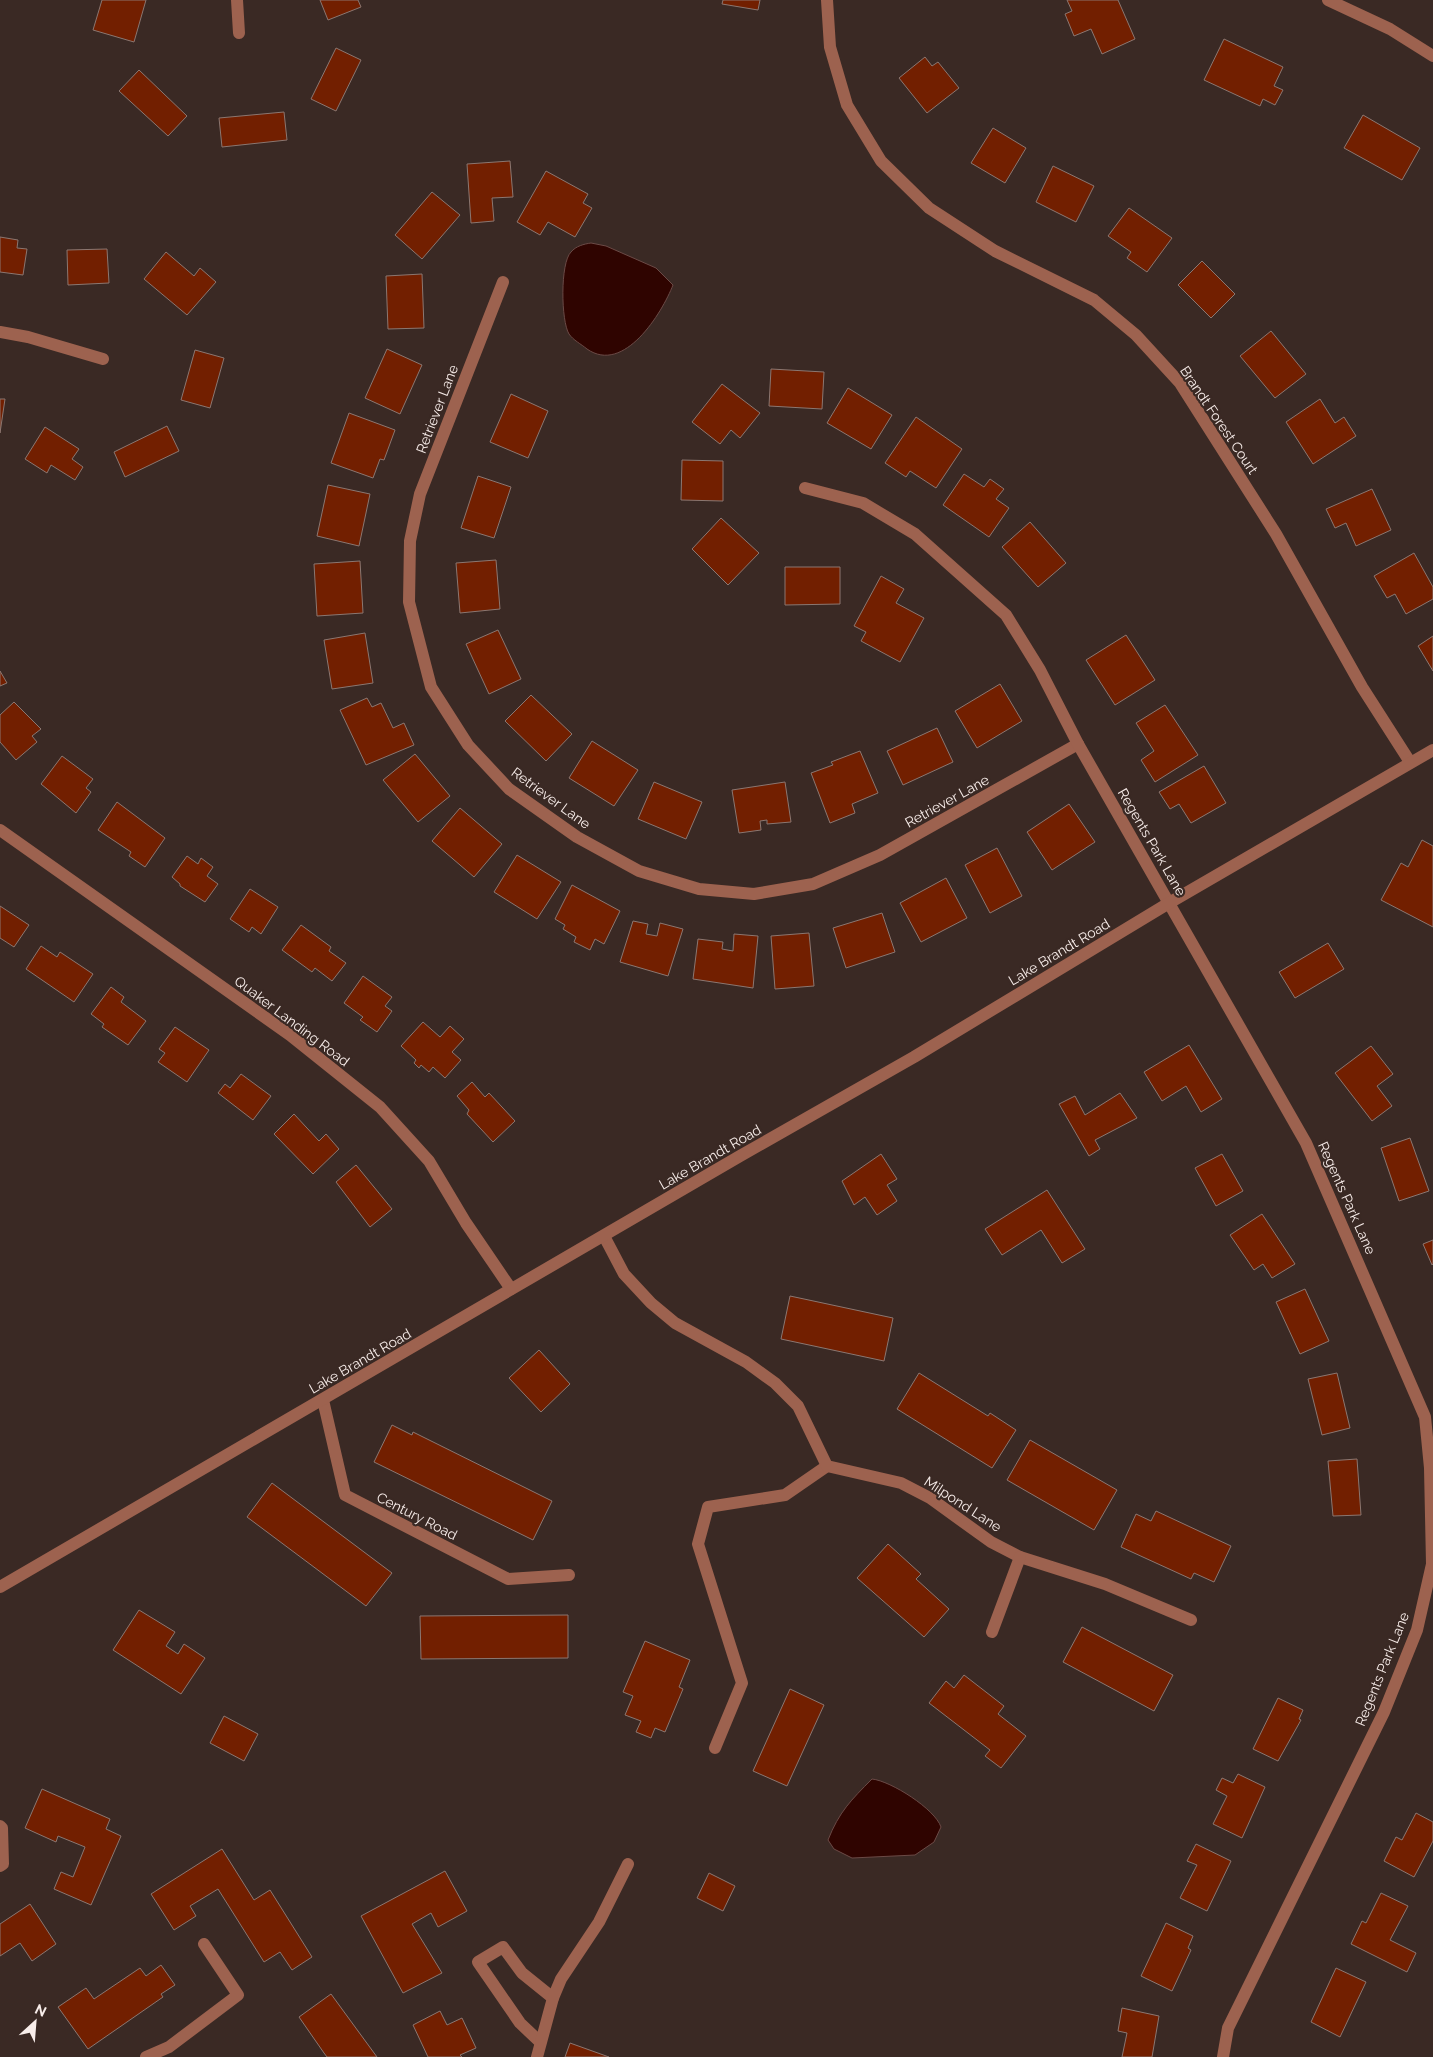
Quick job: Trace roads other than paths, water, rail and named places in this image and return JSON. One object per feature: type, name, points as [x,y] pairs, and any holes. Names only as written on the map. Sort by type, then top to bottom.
[{"type":"street","points":[[237,0],[238,33]]},
{"type":"street","name":"Brandt Forest Court","points":[[827,0],[830,48],[847,105],[881,161],[929,208],[995,250],[1094,300],[1136,335],[1180,383],[1276,534],[1362,687],[1410,762]]},
{"type":"street","points":[[1328,0],[1390,29],[1433,56]]},
{"type":"street","name":"Retriever Lane","points":[[503,282],[420,494],[410,541],[409,602],[431,686],[468,745],[509,789],[578,837],[639,871],[699,888],[754,894],[813,884],[880,855],[1078,744]]},
{"type":"street","points":[[0,332],[28,337],[103,359]]},
{"type":"street","name":"Regents Park Lane","points":[[805,488],[863,503],[915,534],[1006,615],[1040,670],[1078,744],[1306,1143],[1429,1416],[1432,1564],[1417,1630],[1384,1712],[1228,2028],[1223,2057]]},
{"type":"street","name":"Lake Brandt Road","points":[[0,1586],[323,1400],[748,1151],[914,1057],[1169,903],[1433,750]]},
{"type":"street","name":"Quaker Landing Road","points":[[0,830],[290,1035],[380,1107],[429,1162],[466,1223],[511,1289]]},
{"type":"street","points":[[604,1236],[624,1274],[650,1303],[675,1323],[746,1362],[775,1383],[798,1406],[827,1466],[785,1495],[708,1507],[698,1544],[742,1683],[715,1748]]},
{"type":"street","name":"Century Road","points":[[323,1400],[345,1495],[508,1579],[569,1575]]},
{"type":"street","name":"Milpond Lane","points":[[827,1466],[901,1483],[930,1498],[991,1542],[1020,1557],[1105,1584],[1191,1620]]},
{"type":"street","points":[[992,1632],[1020,1557]]},
{"type":"street","points":[[0,1826],[2,1828],[4,1864],[0,1866]]},
{"type":"street","points":[[536,2057],[553,1998],[561,1979],[600,1922],[628,1864]]},
{"type":"street","points":[[146,2057],[169,2047],[238,1995],[204,1944]]},
{"type":"street","points":[[540,2042],[520,2023],[478,1962],[503,1947],[522,1973],[553,1998]]}]
